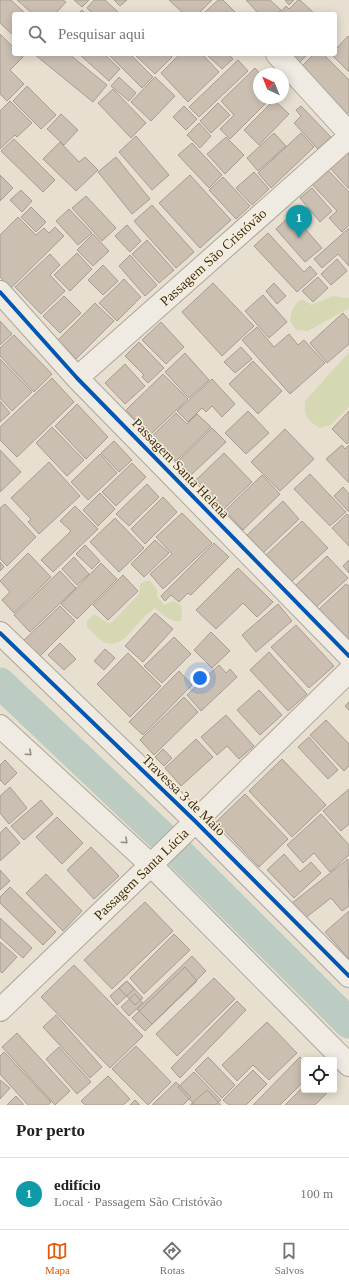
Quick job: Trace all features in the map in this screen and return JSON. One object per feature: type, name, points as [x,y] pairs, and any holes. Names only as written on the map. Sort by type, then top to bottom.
[{"type":"street","points":[[279,56],[349,133]]},
{"type":"street","name":"Passagem São Cristóvão","points":[[78,378],[349,137]]},
{"type":"street","name":"Passagem Santa Helena","points":[[0,292],[78,378],[349,656]]},
{"type":"street","name":"Travessa 3 de Maio","points":[[0,633],[349,976]]},
{"type":"street","name":"Passagem Santa Lúcia","points":[[0,1010],[349,671]]},
{"type":"street","points":[[0,726],[153,863],[349,1065]]},
{"type":"green space","points":[[333,296],[349,298],[349,308],[308,331],[296,330],[290,321],[292,310],[298,301],[304,300],[311,305]]},
{"type":"green space","points":[[349,352],[349,407],[331,425],[320,428],[307,418],[305,401]]},
{"type":"green space","points":[[150,580],[157,590],[157,596],[164,605],[173,601],[181,605],[181,621],[173,621],[155,608],[141,620],[126,637],[112,644],[103,642],[87,627],[87,621],[94,614],[110,624],[139,594],[140,584]]},
{"type":"building","points":[[0,0],[11,0],[24,12],[12,12],[12,34],[0,23]]},
{"type":"building","points":[[17,0],[63,0],[66,2],[57,12],[31,12]]},
{"type":"building","points":[[74,0],[89,0],[82,7]]},
{"type":"building","points":[[94,0],[105,0],[118,12],[91,12],[87,8]]},
{"type":"building","points":[[114,0],[127,0],[120,6]]},
{"type":"building","points":[[169,0],[212,0],[200,12],[182,12]]},
{"type":"building","points":[[218,0],[223,0],[235,12],[205,12]]},
{"type":"building","points":[[246,0],[270,0],[281,10],[279,12],[257,12]]},
{"type":"building","points":[[285,0],[294,0],[289,5]]},
{"type":"building","points":[[298,0],[300,0],[313,12],[281,12],[286,6],[289,9]]},
{"type":"building","points":[[0,34],[12,46],[12,56],[23,57],[10,70],[24,84],[7,101],[0,94]]},
{"type":"building","points":[[348,36],[349,37],[349,72],[333,56],[337,56],[337,48]]},
{"type":"building","points":[[36,56],[71,56],[107,85],[93,102]]},
{"type":"building","points":[[81,56],[106,56],[120,69],[109,81]]},
{"type":"building","points":[[110,56],[132,56],[153,77],[142,88]]},
{"type":"building","points":[[136,56],[171,56],[172,57],[155,74]]},
{"type":"building","points":[[178,56],[204,56],[219,72],[188,102],[161,73]]},
{"type":"building","points":[[208,56],[230,56],[233,59],[222,69]]},
{"type":"building","points":[[284,56],[306,56],[295,67]]},
{"type":"building","points":[[312,56],[325,56],[349,80],[349,112],[344,117],[297,71]]},
{"type":"building","points":[[238,60],[248,71],[199,117],[189,107]]},
{"type":"building","points":[[253,70],[253,104],[265,104],[230,139],[220,129],[234,115],[221,101]]},
{"type":"building","points":[[119,77],[136,93],[129,101],[111,86]]},
{"type":"building","points":[[155,77],[175,96],[151,121],[131,102]]},
{"type":"building","points":[[27,86],[56,115],[41,129],[13,101]]},
{"type":"building","points":[[113,89],[146,123],[131,138],[98,103]]},
{"type":"building","points":[[10,101],[32,123],[17,137],[15,135],[0,149],[0,111]]},
{"type":"building","points":[[218,103],[230,115],[211,133],[200,121]]},
{"type":"building","points":[[270,104],[278,104],[289,114],[259,145],[244,130]]},
{"type":"building","points":[[184,106],[197,119],[186,130],[173,117]]},
{"type":"building","points":[[301,106],[331,137],[318,149],[294,123],[301,116],[296,110]]},
{"type":"building","points":[[61,114],[78,130],[64,145],[47,129]]},
{"type":"building","points":[[199,123],[211,136],[200,148],[187,135]]},
{"type":"building","points":[[274,133],[286,146],[258,171],[247,158]]},
{"type":"building","points":[[301,133],[314,147],[271,188],[258,173]]},
{"type":"building","points":[[136,136],[169,175],[152,190],[119,152]]},
{"type":"building","points":[[226,137],[244,155],[225,174],[207,154]]},
{"type":"building","points":[[14,139],[55,180],[43,192],[1,151]]},
{"type":"building","points":[[60,142],[79,162],[85,157],[98,170],[76,191],[43,159]]},
{"type":"building","points":[[192,143],[222,175],[209,188],[178,155]]},
{"type":"building","points":[[347,152],[349,154],[349,189],[330,168]]},
{"type":"building","points":[[116,157],[150,199],[132,214],[98,172]]},
{"type":"building","points":[[324,166],[349,192],[349,225],[342,232],[329,218],[337,211],[308,180]]},
{"type":"building","points":[[254,172],[269,189],[252,205],[236,188]]},
{"type":"building","points":[[0,175],[13,188],[0,201]]},
{"type":"building","points":[[190,175],[231,220],[200,248],[159,203]]},
{"type":"building","points":[[223,177],[250,206],[236,219],[209,190]]},
{"type":"building","points":[[312,188],[332,211],[320,222],[300,198]]},
{"type":"building","points":[[21,190],[32,201],[22,212],[10,200]]},
{"type":"building","points":[[86,196],[116,228],[102,241],[72,208]]},
{"type":"building","points":[[152,205],[194,252],[176,268],[134,221]]},
{"type":"building","points":[[31,207],[46,222],[36,232],[21,217]]},
{"type":"building","points":[[69,209],[92,233],[78,245],[56,221]]},
{"type":"building","points":[[292,214],[322,248],[305,262],[276,229]]},
{"type":"building","points":[[18,217],[36,235],[44,228],[49,233],[55,227],[64,236],[11,288],[0,277],[0,235]]},
{"type":"building","points":[[127,225],[141,241],[130,252],[115,236]]},
{"type":"building","points":[[349,228],[349,266],[338,254],[322,268],[314,259]]},
{"type":"building","points":[[268,233],[304,272],[310,266],[317,274],[297,292],[254,246]]},
{"type":"building","points":[[93,234],[109,251],[93,266],[77,250]]},
{"type":"building","points":[[147,240],[174,270],[159,283],[132,254]]},
{"type":"building","points":[[77,253],[92,269],[70,291],[54,275]]},
{"type":"building","points":[[50,254],[60,265],[50,275],[65,291],[41,314],[15,287]]},
{"type":"building","points":[[130,255],[157,285],[145,296],[119,266]]},
{"type":"building","points":[[337,259],[347,271],[331,285],[321,274]]},
{"type":"building","points":[[103,265],[118,281],[103,295],[88,280]]},
{"type":"building","points":[[318,277],[328,288],[313,302],[302,291]]},
{"type":"building","points":[[124,279],[141,297],[117,321],[99,303]]},
{"type":"building","points":[[213,283],[254,326],[222,356],[182,312]]},
{"type":"building","points":[[274,283],[286,296],[277,304],[266,291]]},
{"type":"building","points":[[263,295],[287,322],[269,338],[245,311]]},
{"type":"building","points":[[64,296],[81,313],[60,333],[43,316]]},
{"type":"building","points":[[95,303],[114,321],[76,359],[58,340]]},
{"type":"building","points":[[343,313],[349,320],[349,344],[327,363],[310,343]]},
{"type":"building","points":[[0,321],[12,334],[0,345]]},
{"type":"building","points":[[161,322],[184,347],[166,364],[142,340]]},
{"type":"building","points":[[257,327],[274,347],[289,334],[298,345],[304,340],[325,363],[290,394],[242,340]]},
{"type":"building","points":[[14,335],[52,374],[34,392],[0,356],[0,348]]},
{"type":"building","points":[[139,342],[164,368],[148,383],[142,377],[144,375],[125,356]]},
{"type":"building","points":[[241,347],[252,359],[235,373],[224,362]]},
{"type":"building","points":[[185,353],[209,380],[189,398],[165,372]]},
{"type":"building","points":[[0,359],[32,392],[12,411],[0,398]]},
{"type":"building","points":[[253,361],[282,391],[258,414],[229,384]]},
{"type":"building","points":[[125,364],[145,386],[125,404],[105,383]]},
{"type":"building","points":[[163,374],[188,399],[150,435],[126,410]]},
{"type":"building","points":[[52,378],[74,402],[17,457],[0,440],[0,427]]},
{"type":"building","points":[[212,379],[235,404],[222,417],[212,406],[206,412],[202,408],[188,422],[177,411]]},
{"type":"building","points":[[0,401],[10,413],[0,422]]},
{"type":"building","points":[[77,404],[108,437],[86,459],[55,426]]},
{"type":"building","points":[[248,411],[269,433],[246,454],[225,433]]},
{"type":"building","points":[[349,411],[349,442],[347,444],[332,429]]},
{"type":"building","points":[[176,413],[187,424],[197,414],[211,427],[176,461],[152,436]]},
{"type":"building","points":[[52,427],[84,460],[67,476],[36,443]]},
{"type":"building","points":[[212,428],[226,442],[191,475],[178,461]]},
{"type":"building","points":[[285,429],[314,459],[280,491],[251,462]]},
{"type":"building","points":[[114,441],[132,460],[119,472],[101,453]]},
{"type":"building","points":[[342,445],[345,449],[349,445],[349,483],[326,459]]},
{"type":"building","points":[[0,450],[21,472],[0,492]]},
{"type":"building","points":[[224,453],[252,482],[224,509],[196,480]]},
{"type":"building","points":[[100,454],[117,473],[88,500],[71,482]]},
{"type":"building","points":[[49,462],[80,496],[39,534],[28,522],[31,519],[11,498]]},
{"type":"building","points":[[132,463],[146,477],[116,506],[102,492]]},
{"type":"building","points":[[310,474],[346,512],[330,526],[294,489]]},
{"type":"building","points":[[262,475],[280,494],[243,530],[225,511]]},
{"type":"building","points":[[147,484],[159,497],[129,526],[116,514]]},
{"type":"building","points":[[343,487],[349,494],[349,512],[334,496]]},
{"type":"building","points":[[100,493],[115,509],[98,526],[83,510]]},
{"type":"building","points":[[163,497],[177,512],[145,544],[131,529]]},
{"type":"building","points":[[283,501],[299,519],[263,553],[247,535]]},
{"type":"building","points":[[5,504],[36,537],[7,566],[0,559],[0,508]]},
{"type":"building","points":[[75,506],[98,529],[53,572],[41,560],[71,531],[60,521]]},
{"type":"building","points":[[182,513],[212,543],[163,589],[150,574],[172,554],[156,537]]},
{"type":"building","points":[[347,514],[349,516],[349,546],[332,528]]},
{"type":"building","points":[[115,518],[144,548],[119,572],[90,542]]},
{"type":"building","points":[[302,521],[328,548],[290,583],[265,556]]},
{"type":"building","points":[[155,540],[169,553],[144,577],[131,564]]},
{"type":"building","points":[[214,543],[229,557],[191,595],[188,593],[179,602],[171,595],[165,601],[161,596]]},
{"type":"building","points":[[85,545],[100,561],[92,569],[76,554]]},
{"type":"building","points":[[28,553],[51,577],[14,613],[2,600],[10,592],[0,581]]},
{"type":"building","points":[[327,556],[348,578],[315,608],[294,587]]},
{"type":"building","points":[[74,557],[89,574],[77,585],[62,569]]},
{"type":"building","points":[[349,560],[349,573],[343,566]]},
{"type":"building","points":[[0,562],[4,567],[0,571]]},
{"type":"building","points":[[101,563],[117,579],[77,619],[61,604]]},
{"type":"building","points":[[238,568],[273,602],[257,617],[243,603],[216,629],[196,610]]},
{"type":"building","points":[[60,571],[76,588],[30,632],[14,615]]},
{"type":"building","points":[[123,575],[138,591],[108,620],[93,605]]},
{"type":"building","points":[[346,584],[349,586],[349,643],[318,610]]},
{"type":"building","points":[[278,604],[292,621],[256,652],[242,635]]},
{"type":"building","points":[[60,606],[75,621],[39,657],[23,641]]},
{"type":"building","points":[[155,613],[173,629],[143,662],[125,646]]},
{"type":"building","points":[[296,625],[334,666],[309,688],[271,647]]},
{"type":"building","points":[[211,632],[230,651],[212,668],[194,650]]},
{"type":"building","points":[[174,637],[191,654],[162,683],[144,666]]},
{"type":"building","points":[[60,643],[76,659],[64,670],[48,655]]},
{"type":"building","points":[[105,649],[115,658],[104,670],[94,661]]},
{"type":"building","points":[[269,652],[307,694],[288,711],[250,670]]},
{"type":"building","points":[[128,653],[161,686],[130,717],[97,684]]},
{"type":"building","points":[[219,665],[226,673],[230,669],[237,677],[201,711],[187,695]]},
{"type":"building","points":[[179,671],[192,685],[143,735],[129,722]]},
{"type":"building","points":[[259,690],[282,715],[260,735],[237,710]]},
{"type":"building","points":[[184,697],[198,712],[154,755],[140,740]]},
{"type":"building","points":[[349,702],[349,710],[345,706]]},
{"type":"building","points":[[226,715],[254,746],[239,759],[227,746],[217,755],[201,737]]},
{"type":"building","points":[[326,720],[349,744],[349,766],[344,771],[310,735]]},
{"type":"building","points":[[309,737],[338,770],[328,779],[298,747]]},
{"type":"building","points":[[196,739],[213,757],[181,786],[165,768]]},
{"type":"building","points":[[163,749],[172,758],[164,766],[155,757]]},
{"type":"building","points":[[282,759],[326,805],[292,837],[249,791]]},
{"type":"building","points":[[5,760],[17,773],[5,785],[0,780],[0,765]]},
{"type":"building","points":[[10,787],[27,808],[9,824],[0,813],[0,796]]},
{"type":"building","points":[[349,789],[349,824],[341,831],[323,811]]},
{"type":"building","points":[[245,794],[288,839],[259,867],[216,822]]},
{"type":"building","points":[[41,800],[53,814],[24,840],[11,826]]},
{"type":"building","points":[[321,814],[349,845],[349,855],[330,872],[314,853],[303,863],[287,845]]},
{"type":"building","points":[[57,817],[83,843],[62,864],[36,837]]},
{"type":"building","points":[[6,827],[20,843],[0,861],[0,833]]},
{"type":"building","points":[[91,847],[119,876],[94,899],[67,870]]},
{"type":"building","points":[[284,854],[300,872],[311,862],[321,873],[294,898],[267,870]]},
{"type":"building","points":[[348,859],[349,906],[342,911],[331,898],[304,919],[292,903]]},
{"type":"building","points":[[0,870],[10,881],[0,890]]},
{"type":"building","points":[[46,874],[82,911],[63,931],[26,893]]},
{"type":"building","points":[[10,887],[56,932],[43,945],[0,903],[0,897]]},
{"type":"building","points":[[145,902],[173,931],[112,989],[84,960]]},
{"type":"building","points":[[349,911],[349,959],[325,932]]},
{"type":"building","points":[[0,918],[32,948],[23,958],[0,937]]},
{"type":"building","points":[[174,934],[190,950],[144,994],[130,978]]},
{"type":"building","points":[[0,942],[17,957],[2,973],[0,971]]},
{"type":"building","points":[[192,956],[206,971],[152,1024],[137,1009]]},
{"type":"building","points":[[74,965],[143,1036],[110,1068],[41,997]]},
{"type":"building","points":[[185,967],[197,981],[145,1031],[132,1018]]},
{"type":"building","points":[[214,978],[235,999],[177,1056],[156,1034]]},
{"type":"building","points":[[127,981],[143,998],[135,1005],[119,988]]},
{"type":"building","points":[[127,981],[134,989],[117,1005],[110,996]]},
{"type":"building","points":[[135,994],[143,1003],[129,1016],[121,1007]]},
{"type":"building","points":[[237,1001],[246,1010],[180,1078],[171,1068]]},
{"type":"building","points":[[56,1015],[102,1067],[90,1078],[43,1027]]},
{"type":"building","points":[[267,1022],[297,1053],[269,1080],[253,1065],[237,1081],[222,1065]]},
{"type":"building","points":[[17,1033],[70,1091],[55,1105],[2,1047]]},
{"type":"building","points":[[136,1046],[171,1082],[148,1105],[112,1069]]},
{"type":"building","points":[[59,1047],[91,1082],[77,1094],[46,1059]]},
{"type":"building","points":[[4,1052],[51,1102],[48,1105],[28,1105],[0,1074],[0,1056]]},
{"type":"building","points":[[208,1057],[235,1085],[222,1098],[195,1070]]},
{"type":"building","points":[[300,1057],[301,1058],[301,1084],[280,1105],[253,1105]]},
{"type":"building","points":[[253,1070],[267,1084],[246,1105],[229,1105],[223,1100]]},
{"type":"building","points":[[194,1072],[221,1100],[215,1105],[195,1105],[178,1087]]},
{"type":"building","points":[[108,1076],[130,1099],[123,1105],[85,1105],[81,1101]]},
{"type":"building","points":[[0,1080],[10,1088],[0,1099]]},
{"type":"building","points":[[176,1082],[191,1097],[183,1105],[152,1105]]},
{"type":"building","points":[[301,1089],[301,1093],[327,1093],[315,1105],[285,1105]]},
{"type":"building","points":[[207,1090],[221,1105],[190,1105]]},
{"type":"building","points":[[16,1096],[24,1105],[7,1105]]},
{"type":"building","points":[[135,1100],[140,1105],[130,1105]]},
{"type":"waterway","points":[[0,683],[171,845],[349,1023]]},
{"type":"cycle path","points":[[0,292],[77,378],[349,656]]},
{"type":"cycle path","points":[[0,633],[195,821],[349,976]]},
{"type":"place","name":"edifício","points":[[299,238]]}]
